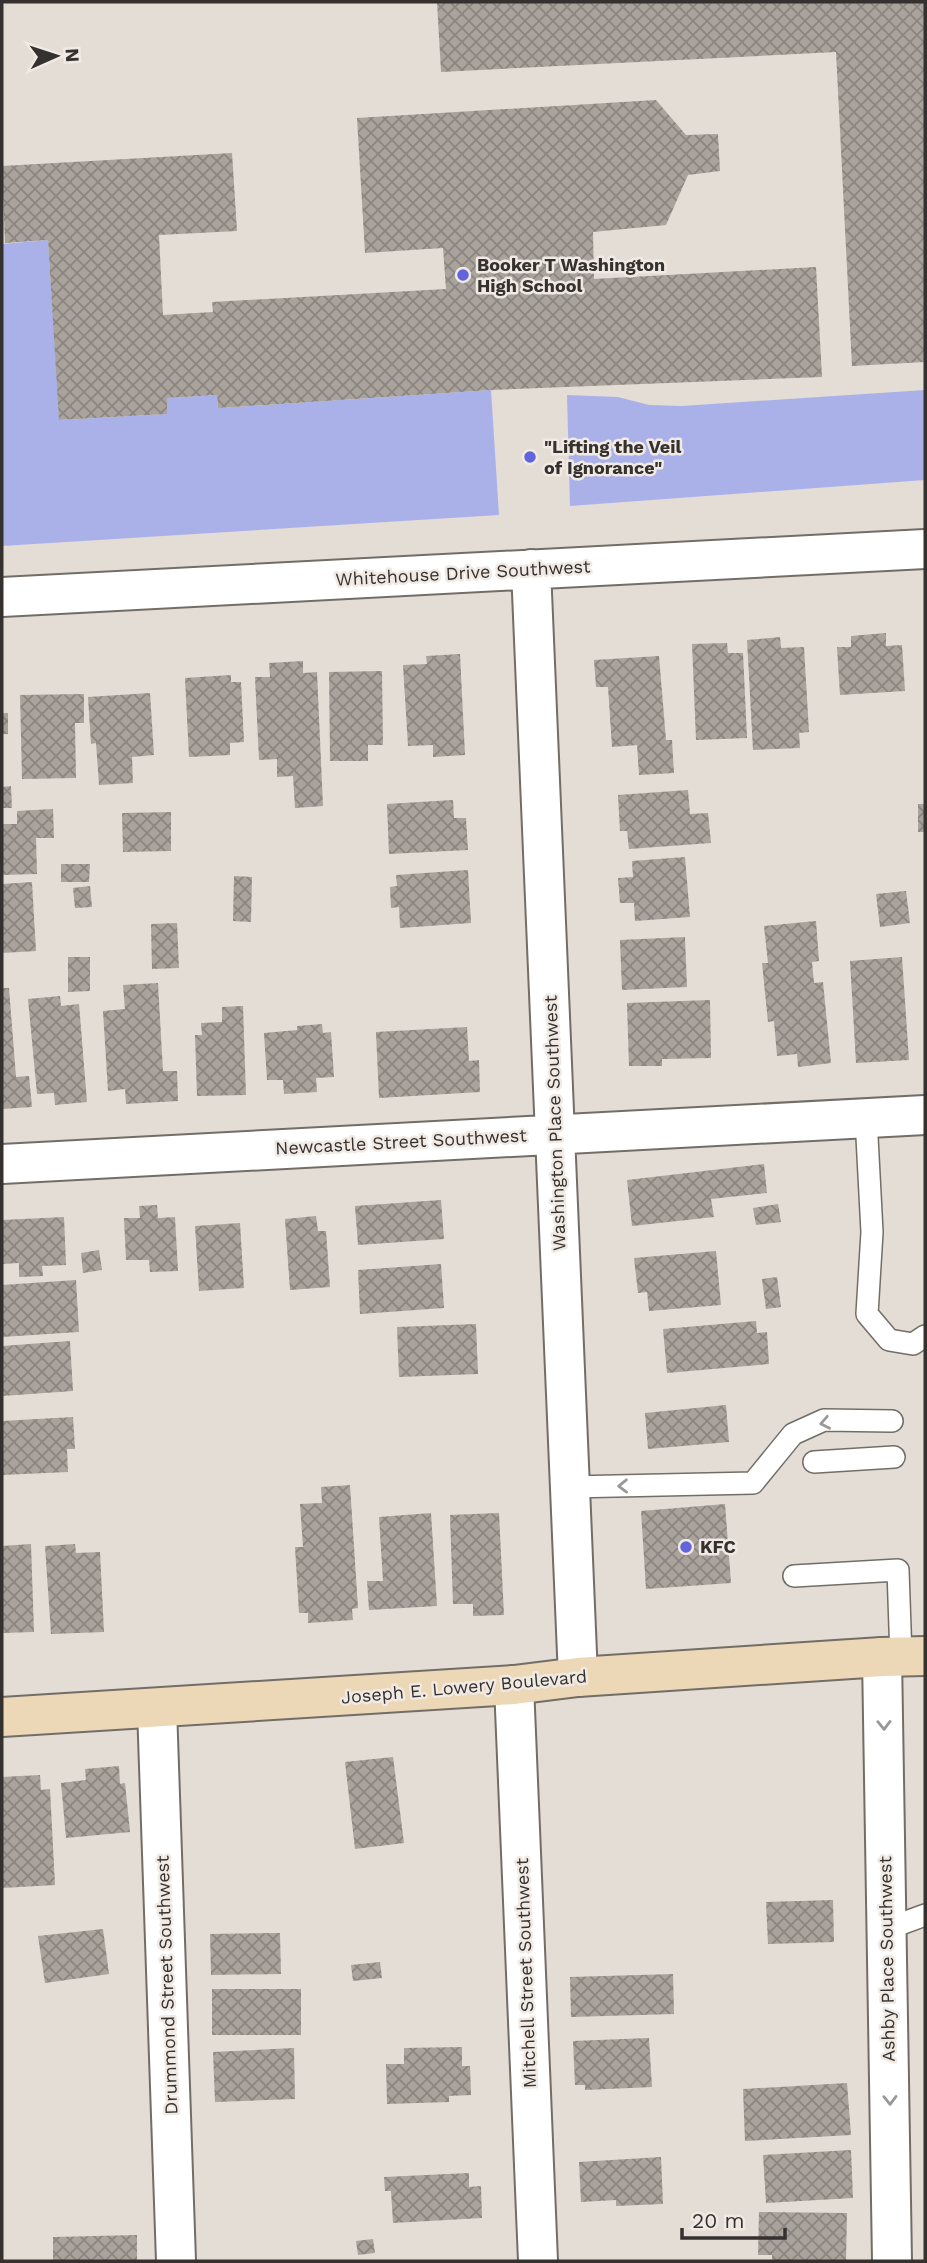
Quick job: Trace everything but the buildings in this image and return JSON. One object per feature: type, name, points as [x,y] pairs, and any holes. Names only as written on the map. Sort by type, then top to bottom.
[{"type":"main road","name":"Joseph E. Lowery Boulevard","points":[[2,1717],[157,1709],[514,1685],[578,1677],[903,1657]]},
{"type":"street","name":"Whitehouse Drive Southwest","points":[[2,597],[925,549]]},
{"type":"street","name":"Washington Place Southwest","points":[[531,569],[578,1677]]},
{"type":"street","name":"Newcastle Street Southwest","points":[[2,1164],[925,1115]]},
{"type":"street","name":"Ashby Place Southwest","points":[[892,2261],[887,1929],[903,1657]]},
{"type":"street","name":"Mitchell Street Southwest","points":[[514,1685],[538,2261]]},
{"type":"street","name":"Drummond Street Southwest","points":[[157,1709],[176,2261]]},
{"type":"lane","points":[[866,1118],[872,1232],[867,1314],[889,1340],[913,1344],[925,1336]]},
{"type":"lane","points":[[570,1487],[753,1483],[793,1434],[824,1420],[892,1421]]},
{"type":"lane","points":[[814,1462],[894,1457]]},
{"type":"lane","points":[[794,1576],[898,1570],[903,1657]]},
{"type":"lane","points":[[887,1929],[925,1915]]},
{"type":"shaded area","points":[[48,240],[60,420],[167,414],[167,398],[217,395],[218,408],[491,390],[499,515],[2,546],[2,244]]},
{"type":"shaded area","points":[[925,390],[925,480],[570,506],[567,395],[618,397],[649,405],[682,406]]},
{"type":"place","name":"Booker T Washington High School","points":[[463,275]]},
{"type":"place","name":"\"Lifting the Veil of Ignorance\"","points":[[530,457]]},
{"type":"place","name":"KFC","points":[[686,1547]]}]
